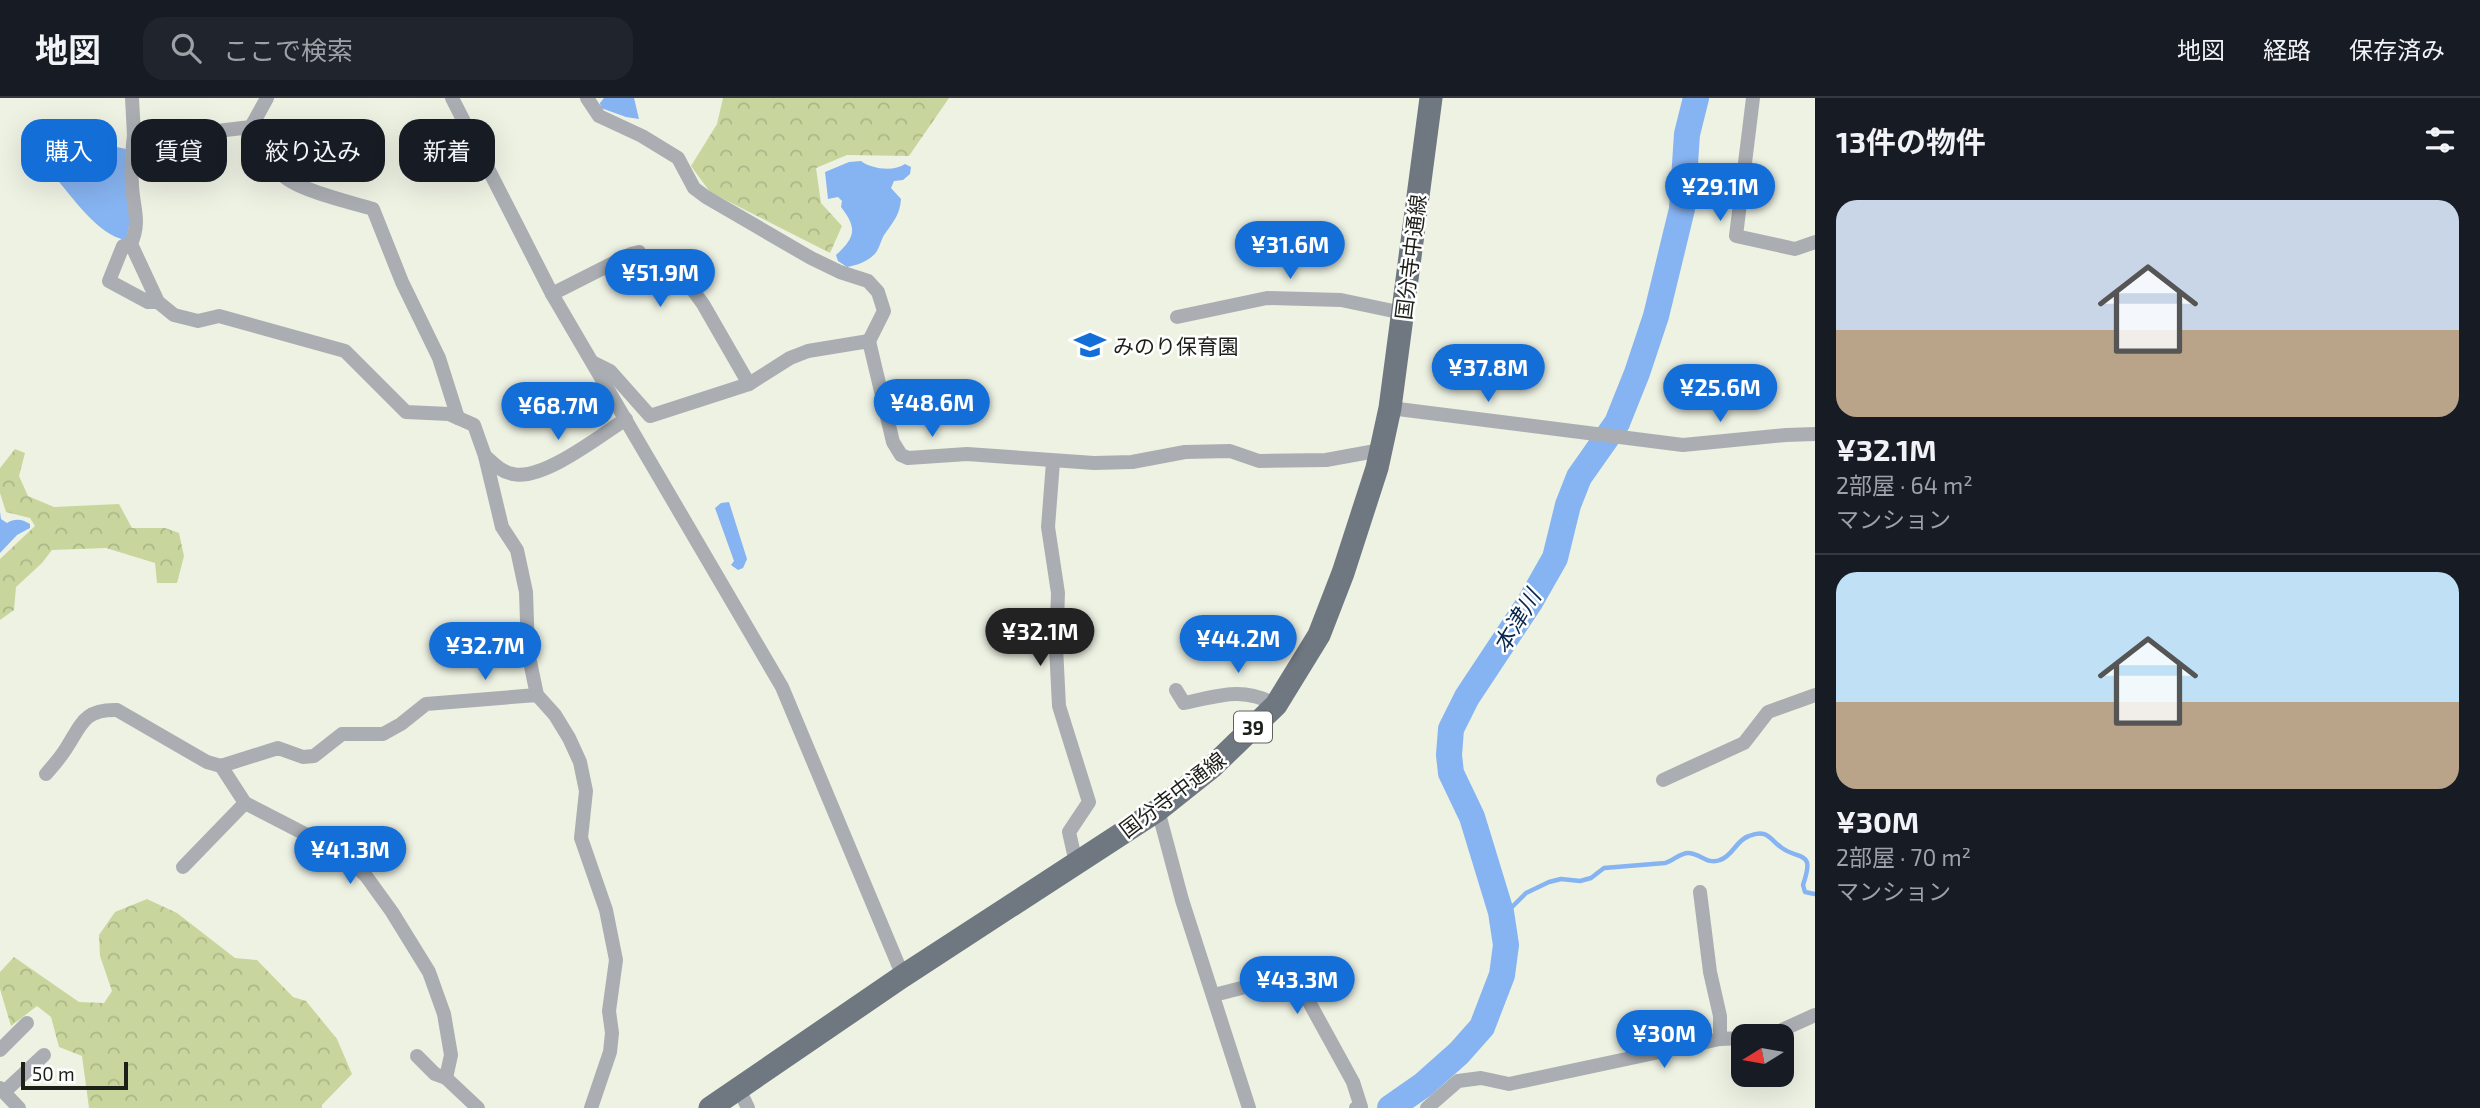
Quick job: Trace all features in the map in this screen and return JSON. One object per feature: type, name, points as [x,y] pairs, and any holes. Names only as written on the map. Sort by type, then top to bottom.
[{"type":"main road","name":"国分寺中通線","points":[[709,1108],[744,1098],[903,976],[1158,810],[1212,767],[1276,705],[1319,635],[1343,573],[1381,450],[1390,408],[1431,98]]},
{"type":"street","points":[[132,98],[133,119]]},
{"type":"street","points":[[255,119],[267,98]]},
{"type":"street","points":[[452,98],[552,294],[782,687],[903,976]]},
{"type":"street","points":[[587,98],[599,116],[642,136],[678,158],[694,188],[706,197],[811,258],[839,272],[868,281],[878,292],[884,311],[869,341],[893,442],[901,455],[908,458],[967,454],[1053,462],[1132,462],[1185,452],[1230,451],[1259,461],[1326,460],[1381,450]]},
{"type":"street","points":[[1753,98],[1736,236],[1795,249],[1815,242]]},
{"type":"street","points":[[132,182],[138,218],[136,233],[131,244],[123,247],[109,281],[148,302],[158,302]]},
{"type":"street","points":[[291,182],[373,209],[402,282],[439,358],[458,418]]},
{"type":"street","points":[[131,244],[158,302],[174,315],[198,321],[219,316],[345,351],[406,412],[449,414],[474,425],[485,456],[502,527],[517,550],[526,593],[528,652],[537,695],[555,715],[580,762],[586,791],[581,838],[606,910],[616,960],[609,1011],[612,1033],[610,1052],[592,1108]]},
{"type":"street","points":[[552,294],[639,252],[656,288],[661,291],[687,282],[703,304],[749,384]]},
{"type":"street","points":[[1177,317],[1267,298],[1340,300],[1403,313]]},
{"type":"street","points":[[593,362],[610,371],[650,416],[749,384],[790,358],[807,351],[869,341]]},
{"type":"street","points":[[1390,408],[1683,445],[1815,434]]},
{"type":"street","points":[[485,456],[501,470],[516,475],[539,471],[560,462],[626,419]]},
{"type":"street","points":[[1053,462],[1048,527],[1058,593],[1055,647],[1059,706],[1089,802],[1069,832],[1076,863]]},
{"type":"street","points":[[1175,690],[1184,703],[1239,692],[1260,696],[1276,705]]},
{"type":"street","points":[[46,774],[65,750],[78,727],[89,715],[103,709],[117,709],[207,762],[221,766],[278,748],[303,757],[314,756],[342,734],[383,734],[426,704],[537,695]]},
{"type":"street","points":[[1663,780],[1744,743],[1768,712],[1815,695]]},
{"type":"street","points":[[221,766],[245,803],[342,853],[366,876],[429,972],[444,1014],[451,1055],[446,1078]]},
{"type":"street","points":[[183,867],[245,803]]},
{"type":"street","points":[[1158,810],[1182,900],[1249,1108]]},
{"type":"street","points":[[1700,892],[1710,972],[1720,1016],[1720,1039]]},
{"type":"street","points":[[1214,995],[1257,984],[1292,971],[1353,1082],[1361,1107],[1356,1108]]},
{"type":"street","points":[[1794,1024],[1815,1015]]},
{"type":"street","points":[[0,1050],[27,1023]]},
{"type":"street","points":[[1427,1108],[1458,1081],[1481,1078],[1509,1084],[1731,1039]]},
{"type":"street","points":[[19,1108],[2,1090],[44,1055]]},
{"type":"street","points":[[417,1056],[478,1108]]},
{"type":"green space","points":[[723,98],[949,98],[909,156],[847,155],[816,168],[821,203],[842,226],[830,253],[710,192],[691,166],[717,124]]},
{"type":"green space","points":[[15,449],[25,453],[19,476],[28,496],[54,507],[119,504],[132,528],[165,528],[179,533],[184,556],[177,583],[157,583],[155,563],[106,548],[52,550],[16,587],[14,610],[0,620],[0,559],[35,526],[30,518],[6,512],[0,493],[0,468]]},
{"type":"green space","points":[[147,899],[177,913],[235,958],[257,960],[293,997],[306,1001],[337,1039],[352,1074],[322,1108],[89,1108],[82,1056],[59,1047],[51,1017],[37,1006],[11,1026],[0,989],[0,972],[14,957],[79,1002],[104,1003],[112,991],[100,956],[99,935],[115,912]]},
{"type":"water","points":[[604,98],[634,98],[639,119],[601,108],[600,103]]},
{"type":"water","points":[[117,147],[126,149],[130,217],[126,240],[105,231],[86,214],[59,182],[117,182]]},
{"type":"water","points":[[861,161],[883,168],[895,168],[905,164],[911,167],[910,174],[903,180],[894,181],[891,188],[901,199],[899,210],[877,251],[864,262],[847,267],[838,261],[836,255],[851,237],[852,227],[841,207],[842,201],[838,197],[828,199],[825,172],[849,162]]},
{"type":"water","points":[[729,502],[747,559],[743,568],[738,570],[731,565],[734,561],[715,508],[721,503]]},
{"type":"water","points":[[0,512],[1,519],[7,523],[21,520],[30,524],[30,528],[17,535],[0,553]]},
{"type":"waterway","name":"本津川","points":[[1390,1108],[1423,1085],[1459,1053],[1482,1027],[1502,975],[1506,945],[1501,912],[1472,817],[1451,773],[1451,729],[1467,697],[1530,602],[1555,558],[1568,505],[1579,477],[1617,423],[1637,373],[1656,316],[1682,209],[1687,134],[1696,98]]},
{"type":"waterway","points":[[1501,912],[1512,907],[1526,893],[1549,882],[1561,879],[1580,881],[1591,878],[1604,868],[1665,863],[1686,853],[1716,861],[1728,855],[1745,838],[1760,833],[1807,861],[1803,885],[1805,892],[1815,894]]},
{"type":"place","name":"みのり保育園","points":[[1090,345]]}]
